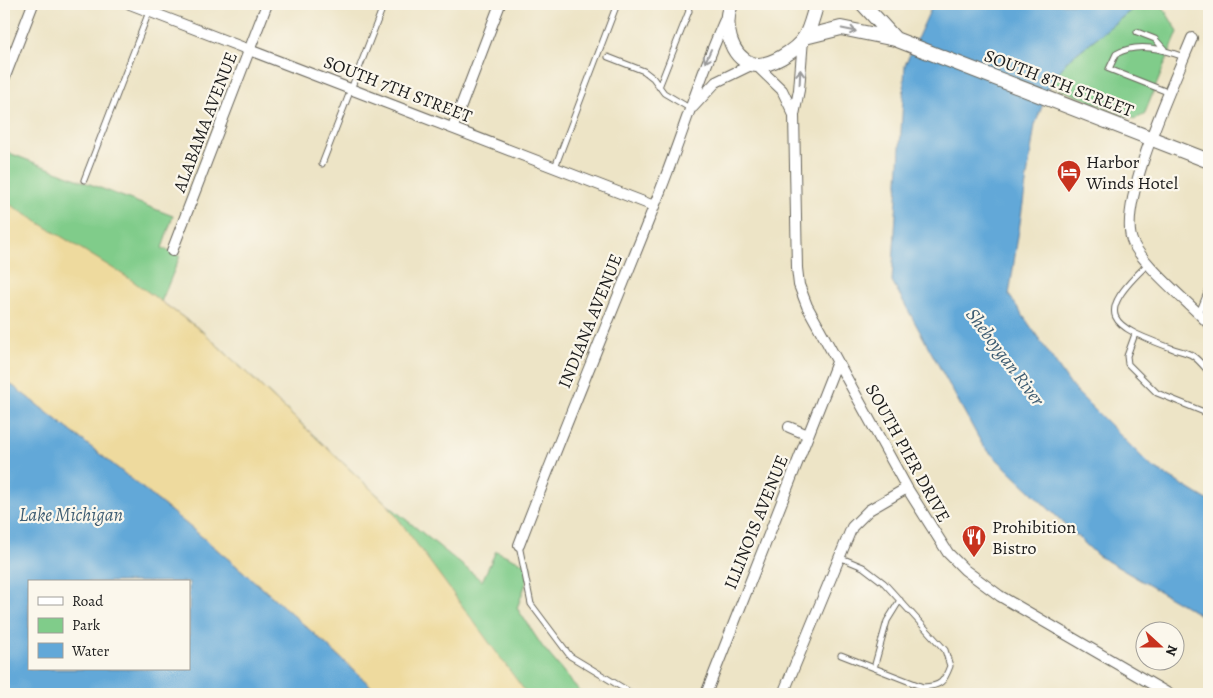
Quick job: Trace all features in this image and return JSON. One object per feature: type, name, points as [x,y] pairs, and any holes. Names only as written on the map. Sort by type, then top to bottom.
[{"type":"main road","points":[[729,8],[729,32],[734,48],[741,57],[754,64],[774,61],[789,54],[804,38],[817,4]]},
{"type":"main road","name":"SOUTH 8TH STREET","points":[[863,4],[895,39]]},
{"type":"main road","name":"SOUTH 8TH STREET","points":[[804,38],[841,28],[895,39],[1209,161]]},
{"type":"street","points":[[4,79],[33,4]]},
{"type":"street","name":"SOUTH 7TH STREET","points":[[130,4],[150,8],[250,50],[654,206]]},
{"type":"street","name":"ALABAMA AVENUE","points":[[172,251],[267,4]]},
{"type":"street","points":[[453,128],[500,4]]},
{"type":"street","name":"INDIANA AVENUE","points":[[519,545],[654,206],[691,110],[699,78],[729,8]]},
{"type":"street","name":"SOUTH PIER DRIVE","points":[[804,38],[799,90],[794,115],[797,268],[800,285],[807,306],[907,488],[948,553],[986,587],[1038,620],[1169,694]]},
{"type":"street","points":[[1192,38],[1152,139],[1133,194],[1128,226],[1135,247],[1149,264],[1209,324]]},
{"type":"street","name":"SOUTH PIER DRIVE","points":[[754,64],[784,92],[794,115]]},
{"type":"street","name":"INDIANA AVENUE","points":[[691,110],[716,82],[754,64]]},
{"type":"street","name":"ILLINOIS AVENUE","points":[[706,694],[837,362]]},
{"type":"street","points":[[789,427],[808,435]]},
{"type":"street","points":[[782,694],[852,527],[861,516],[907,488]]},
{"type":"lane","points":[[322,164],[384,4]]},
{"type":"lane","points":[[555,167],[617,4]]},
{"type":"lane","points":[[659,87],[689,11],[687,4]]},
{"type":"lane","points":[[84,180],[150,8]]},
{"type":"lane","points":[[1137,32],[1155,39],[1164,49]]},
{"type":"lane","points":[[1170,93],[1109,69],[1116,54],[1132,47],[1164,49],[1184,57]]},
{"type":"lane","points":[[608,56],[644,71],[664,93],[691,110]]},
{"type":"lane","points":[[1149,264],[1124,287],[1115,307],[1119,323],[1135,334],[1193,356],[1209,372]]},
{"type":"lane","points":[[1199,313],[1209,288]]},
{"type":"lane","points":[[1135,334],[1127,356],[1130,366],[1157,393],[1209,414]]},
{"type":"lane","points":[[519,545],[531,604],[570,656],[632,694]]},
{"type":"lane","points":[[839,557],[863,567],[884,583],[945,650],[950,666],[946,678],[936,687],[923,687],[841,655]]},
{"type":"lane","points":[[874,668],[887,621],[900,600]]},
{"type":"green space","points":[[1139,4],[1161,4],[1178,32],[1144,115],[1134,119],[1050,85],[1067,61]]},
{"type":"green space","points":[[4,151],[173,216],[162,248],[180,256],[161,302],[202,331],[388,505],[482,581],[496,551],[532,567],[517,608],[542,646],[582,694],[379,694],[243,571],[4,379]]},
{"type":"sand","points":[[4,201],[130,279],[202,331],[388,505],[527,694],[379,694],[243,571],[4,379]]},
{"type":"water","name":"Sheboygan River","points":[[933,4],[1139,4],[1067,61],[1050,85],[1035,125],[1009,295],[1072,387],[1151,466],[1209,501],[1209,620],[1097,555],[983,446],[892,281],[905,65]]},
{"type":"water","name":"Lake Michigan","points":[[4,379],[243,571],[379,694],[4,694]]},
{"type":"place","name":"Harbor Winds Hotel","points":[[1069,193]]},
{"type":"place","name":"Prohibition Bistro","points":[[974,558]]}]
